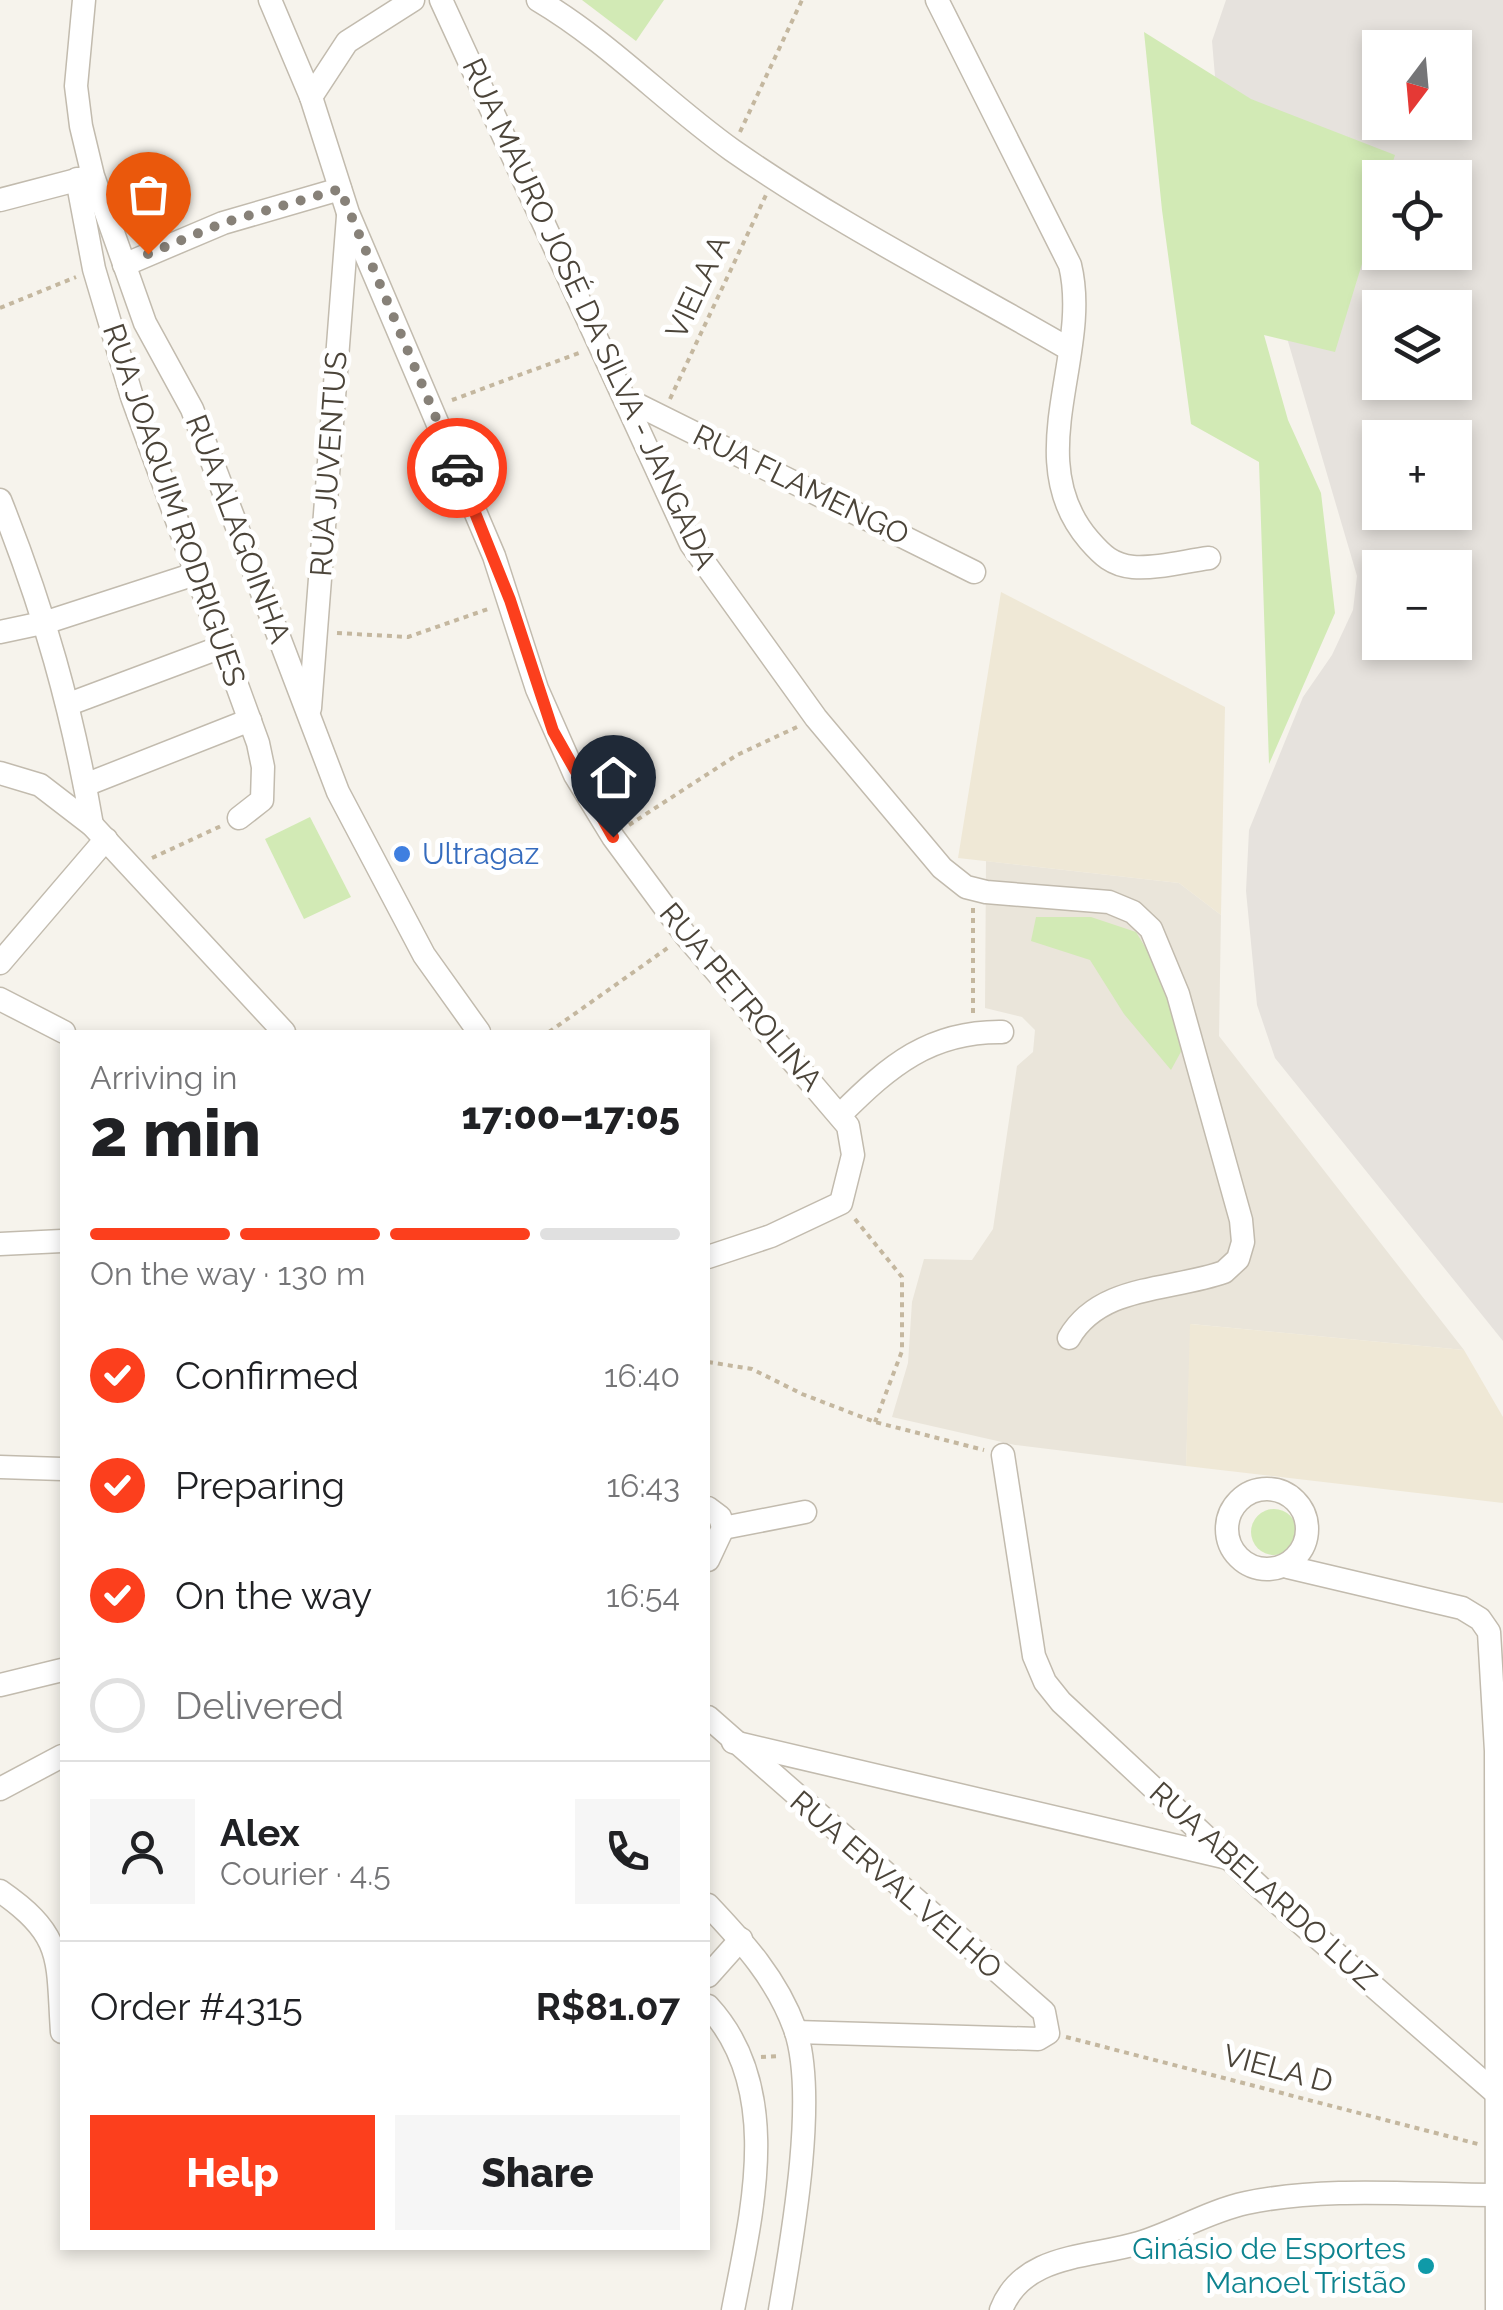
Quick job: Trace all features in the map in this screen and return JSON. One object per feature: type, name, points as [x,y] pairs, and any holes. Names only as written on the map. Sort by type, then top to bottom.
[{"type":"street","name":"RUA ALAGOINHA","points":[[84,0],[76,86],[85,178],[124,265],[144,323],[192,408],[338,792],[395,905],[478,1030]]},
{"type":"street","name":"RUA PETROLINA","points":[[270,0],[310,97],[348,213],[510,600],[553,731],[613,837],[686,936],[841,1114],[853,1155],[840,1203]]},
{"type":"street","points":[[310,97],[347,42],[413,0]]},
{"type":"street","name":"RUA MAURO JOSÉ DA SILVA - JANGADA","points":[[440,0],[628,400],[691,544],[816,718],[942,868],[973,888]]},
{"type":"street","points":[[538,0],[569,18],[732,150],[1069,349]]},
{"type":"street","points":[[937,0],[1070,265],[1076,304],[1058,454],[1069,510],[1082,532],[1112,563],[1135,568],[1209,558]]},
{"type":"street","points":[[0,200],[85,178]]},
{"type":"street","name":"RUA JOAQUIM RODRIGUES","points":[[85,178],[94,270],[113,335],[250,720],[264,787],[256,808],[239,818]]},
{"type":"street","points":[[124,265],[223,223],[340,189]]},
{"type":"street","name":"RUA JUVENTUS","points":[[310,715],[348,213]]},
{"type":"street","points":[[113,335],[144,323]]},
{"type":"street","name":"RUA FLAMENGO","points":[[628,400],[974,572]]},
{"type":"street","points":[[0,500],[47,622],[70,704],[84,784],[99,832]]},
{"type":"street","points":[[0,632],[47,622],[198,573]]},
{"type":"street","points":[[70,704],[224,646]]},
{"type":"street","points":[[84,784],[250,720]]},
{"type":"street","points":[[0,773],[40,784],[99,832],[282,1030]]},
{"type":"street","points":[[0,963],[99,832]]},
{"type":"street","points":[[973,888],[1109,902],[1133,912],[1151,929],[1178,994],[1241,1220],[1243,1242],[1238,1259],[1224,1272],[1106,1300],[1082,1316],[1069,1338]]},
{"type":"street","points":[[0,999],[60,1030]]},
{"type":"street","points":[[841,1114],[889,1066],[915,1049],[974,1031],[1002,1032]]},
{"type":"street","points":[[710,1256],[772,1236],[840,1203]]},
{"type":"street","points":[[0,1244],[60,1241]]},
{"type":"street","name":"RUA ABELARDO LUZ","points":[[1003,1456],[1034,1656],[1045,1682],[1060,1702],[1498,2094]]},
{"type":"street","points":[[0,1467],[60,1468]]},
{"type":"street","points":[[710,1509],[720,1516],[723,1528],[710,1556]]},
{"type":"street","points":[[723,1528],[805,1512]]},
{"type":"street","points":[[1288,1567],[1438,1601],[1480,1619],[1489,1632],[1500,1751],[1497,2310]]},
{"type":"street","points":[[0,1685],[60,1670]]},
{"type":"street","name":"RUA ERVAL VELHO","points":[[710,1719],[1044,2012],[1048,2033]]},
{"type":"street","points":[[733,1742],[1231,1858]]},
{"type":"street","points":[[0,1789],[60,1757]]},
{"type":"street","points":[[0,1891],[43,1925],[53,1946],[60,2013]]},
{"type":"street","points":[[710,1907],[769,1976],[799,2043],[797,2190],[780,2310]]},
{"type":"street","points":[[710,1974],[741,1939]]},
{"type":"street","points":[[710,2008],[722,2022],[740,2059],[754,2112],[757,2166],[732,2310]]},
{"type":"street","points":[[799,2043],[1038,2039],[1048,2033]]},
{"type":"street","points":[[1001,2310],[1021,2281],[1042,2266],[1136,2244],[1245,2204],[1331,2195],[1498,2195]]},
{"type":"path","points":[[732,150],[802,0]]},
{"type":"path","name":"VIELA A","points":[[662,416],[774,177]]},
{"type":"path","points":[[0,308],[94,270]]},
{"type":"path","points":[[430,408],[602,345]]},
{"type":"path","points":[[316,629],[408,637],[510,600]]},
{"type":"path","points":[[613,837],[737,755],[816,718]]},
{"type":"path","points":[[134,869],[239,818]]},
{"type":"path","points":[[973,888],[974,1031]]},
{"type":"path","points":[[552,1030],[686,936]]},
{"type":"path","points":[[840,1203],[902,1276],[902,1350],[874,1422]]},
{"type":"path","points":[[710,1362],[752,1368],[802,1394],[874,1422],[1003,1456]]},
{"type":"path","name":"VIELA D","points":[[1048,2033],[1497,2149]]},
{"type":"path","points":[[740,2059],[799,2043]]},
{"type":"shaded area","points":[[1226,0],[1503,0],[1503,1341],[1275,1058],[1257,1005],[1246,891],[1249,830],[1303,697],[1332,655],[1353,610],[1357,576],[1217,100],[1212,41]]},
{"type":"shaded area","points":[[1001,592],[1225,707],[1221,915],[1179,883],[958,858]]},
{"type":"shaded area","points":[[986,861],[1179,883],[1221,915],[1219,1036],[1464,1350],[1191,1324],[1186,1466],[1015,1445],[892,1417],[908,1363],[912,1302],[924,1259],[972,1260],[993,1229],[1017,1066],[1033,1052],[1035,1030],[1022,1017],[985,1008]]},
{"type":"shaded area","points":[[1190,1324],[1464,1350],[1503,1417],[1503,1503],[1186,1466]]},
{"type":"green space","points":[[582,0],[664,0],[636,41]]},
{"type":"green space","points":[[1144,32],[1251,99],[1395,155],[1393,160],[1362,160],[1362,264],[1335,352],[1264,335],[1288,420],[1321,493],[1335,613],[1269,764],[1259,462],[1191,424],[1162,210]]},
{"type":"green space","points":[[310,817],[351,897],[304,919],[265,839]]},
{"type":"green space","points":[[1036,917],[1091,917],[1136,932],[1156,965],[1183,1048],[1171,1070],[1124,1014],[1090,960],[1031,941]]},
{"type":"green space","points":[[1274,1509],[1290,1516],[1297,1532],[1290,1548],[1274,1555],[1258,1548],[1251,1532],[1258,1516]]},
{"type":"way so far","points":[[148,254],[223,223],[340,189],[457,468]]},
{"type":"place","name":"Ultragaz","points":[[402,854]]},
{"type":"place","name":"Ginásio de Esportes Manoel Tristão","points":[[1426,2266]]},
{"type":"route","points":[[457,468],[494,556],[553,731],[613,837]]}]
